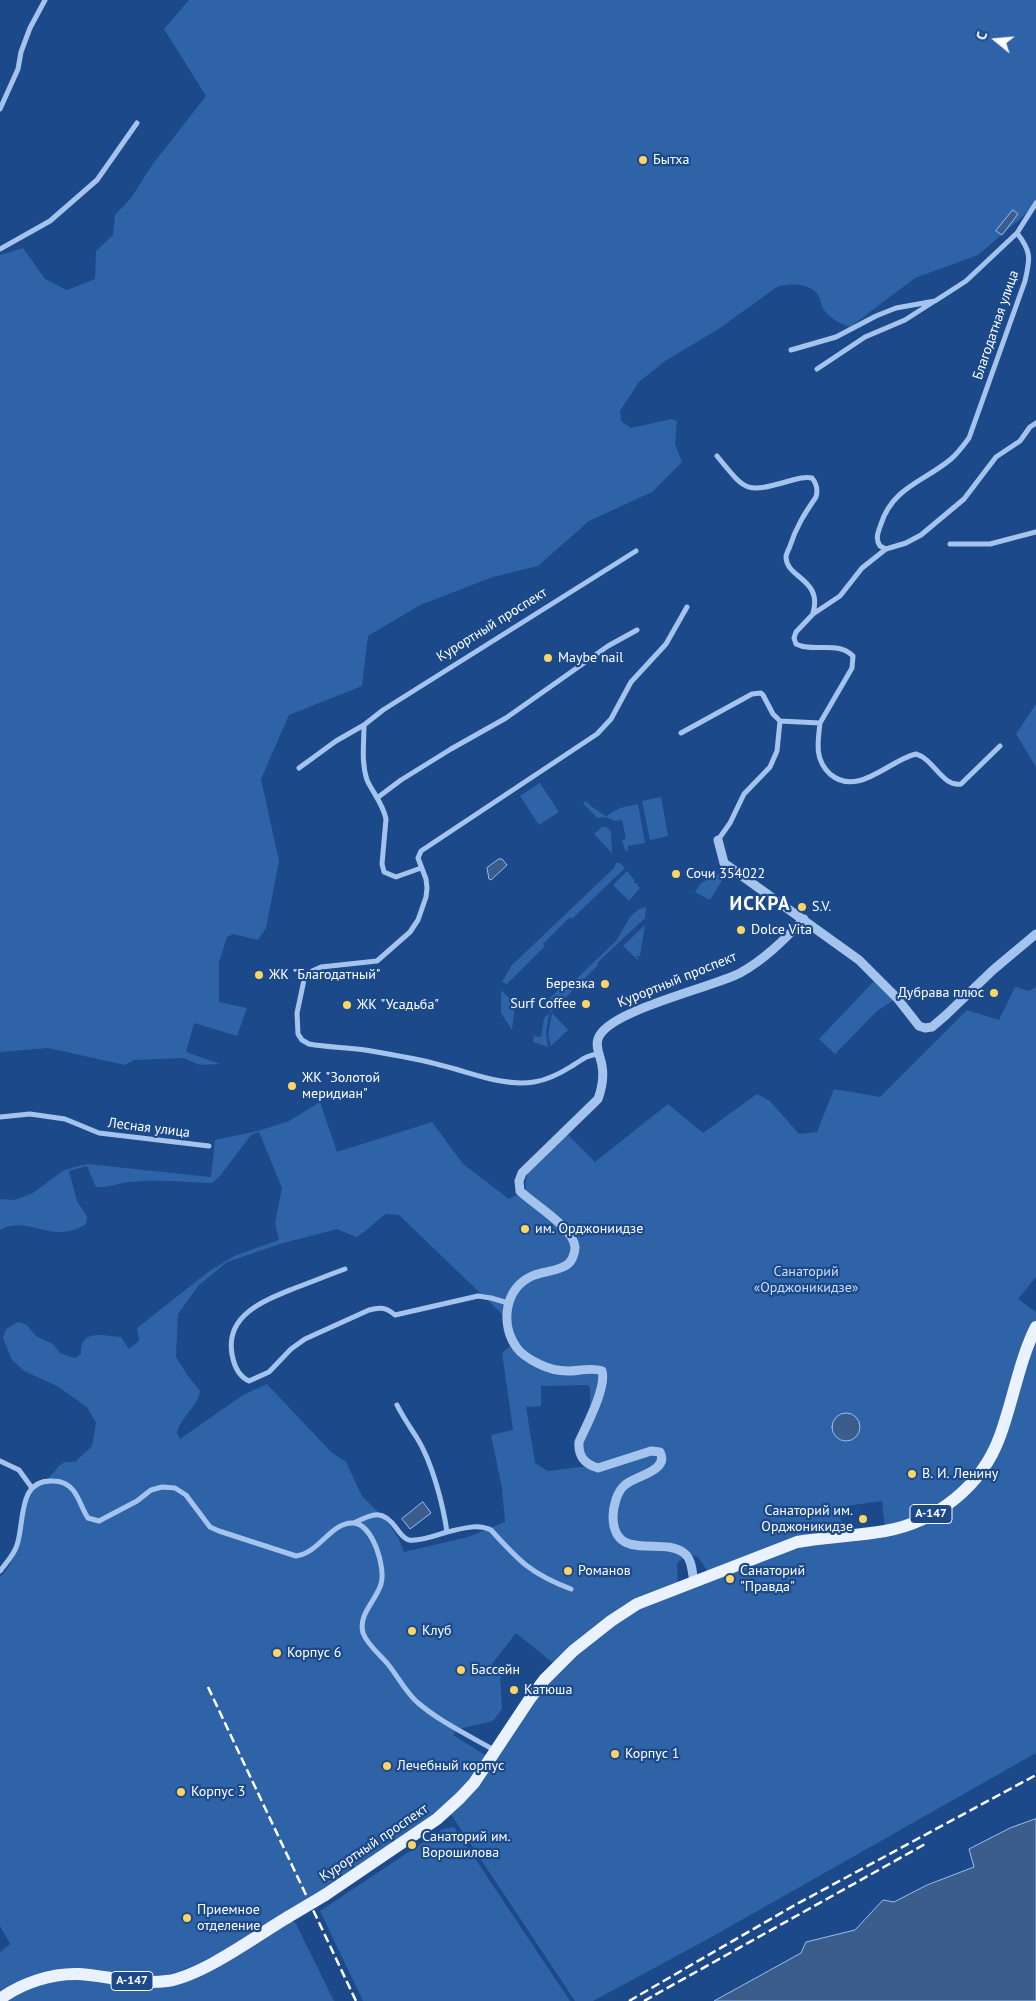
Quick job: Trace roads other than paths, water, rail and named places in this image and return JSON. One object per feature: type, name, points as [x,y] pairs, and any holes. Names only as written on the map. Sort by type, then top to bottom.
[{"type":"main road","name":"Курортный проспект","points":[[0,2000],[35,1982],[62,1975],[82,1974],[141,1982],[167,1981],[187,1976],[255,1938],[325,1895],[437,1820],[469,1788],[544,1680],[582,1644],[611,1621],[638,1604],[798,1542],[886,1531],[914,1523],[936,1512],[968,1488],[983,1470],[993,1453],[1036,1327]]},
{"type":"street","points":[[0,109],[18,69],[21,52],[30,28],[45,0]]},
{"type":"street","points":[[0,249],[50,221],[98,180],[137,123]]},
{"type":"street","points":[[1017,233],[1036,203]]},
{"type":"street","name":"Благодатная улица","points":[[792,350],[836,337],[876,316],[896,308],[935,301],[966,280],[1017,233],[1029,250],[1029,262],[1025,281],[969,438],[950,460],[912,484],[888,506],[877,537],[880,546],[886,549]]},
{"type":"street","points":[[817,369],[865,337],[905,320],[935,301]]},
{"type":"street","points":[[1000,746],[961,784],[953,784],[948,781],[926,759],[916,754],[864,779],[843,781],[836,779],[828,772],[818,758],[820,723],[852,668],[853,656],[844,649],[802,647],[796,644],[794,638],[796,632],[813,614],[840,596],[862,568],[886,549],[906,543],[921,535],[964,499],[996,457],[1020,441],[1036,423]]},
{"type":"street","points":[[716,456],[746,488],[763,488],[802,477],[812,478],[816,483],[816,497],[797,526],[786,557],[789,565],[812,591],[816,604],[813,614]]},
{"type":"street","points":[[950,544],[990,544],[1036,532]]},
{"type":"street","name":"Курортный проспект","points":[[299,768],[336,741],[364,725],[383,710],[636,551]]},
{"type":"street","points":[[599,1054],[582,1058],[574,1065],[553,1076],[534,1082],[516,1083],[486,1078],[430,1062],[358,1048],[316,1045],[302,1040],[298,1034],[300,995],[304,980],[312,971],[321,967],[377,961],[410,932],[418,920],[426,897],[426,879],[418,858],[421,851],[597,734],[611,719],[630,682],[666,644],[687,607]]},
{"type":"street","points":[[378,798],[436,757],[506,718],[608,646],[637,630]]},
{"type":"street","points":[[681,733],[757,693],[763,695],[773,714],[780,721],[820,723]]},
{"type":"street","points":[[780,721],[777,751],[770,767],[744,794],[730,823],[718,840],[724,863],[804,919],[858,960],[897,998],[919,1026],[925,1028],[932,1027],[993,970],[1036,934]]},
{"type":"street","points":[[364,725],[364,766],[368,781],[385,811],[382,864],[384,872],[396,876],[421,868]]},
{"type":"street","name":"Курортный проспект","points":[[508,1303],[512,1294],[525,1280],[533,1275],[562,1268],[568,1264],[574,1254],[575,1245],[572,1238],[555,1219],[520,1191],[519,1181],[522,1173],[598,1099],[602,1087],[602,1067],[598,1040],[609,1025],[631,1013],[702,989],[743,972],[783,941],[804,919]]},
{"type":"street","name":"Лесная улица","points":[[0,1117],[30,1114],[65,1119],[99,1133],[209,1146]]},
{"type":"street","points":[[345,1269],[265,1300],[251,1308],[241,1318],[233,1333],[231,1348],[234,1366],[243,1379],[250,1381],[269,1372],[291,1349],[304,1339],[378,1307],[388,1309],[395,1315],[478,1296],[508,1303],[506,1317],[510,1336],[523,1354],[539,1364],[551,1368],[566,1371],[600,1370],[603,1374],[598,1398],[579,1442],[578,1449],[589,1466],[598,1468],[651,1451],[660,1452],[662,1456],[661,1462],[656,1467],[625,1484],[622,1488],[613,1514],[614,1525],[618,1535],[628,1543],[643,1547],[671,1548],[683,1553],[692,1567],[694,1582]]},
{"type":"street","points":[[397,1405],[418,1440],[438,1490],[447,1532]]},
{"type":"street","points":[[0,1461],[19,1470],[32,1488]]},
{"type":"street","points":[[0,1571],[11,1557],[17,1545],[22,1508],[32,1488],[37,1484],[50,1480],[67,1484],[73,1490],[88,1518],[99,1521],[137,1501],[151,1490],[162,1487],[175,1488],[186,1496],[210,1527],[279,1552],[296,1556],[305,1555],[311,1551],[344,1524],[353,1523],[370,1515],[381,1514],[388,1518],[403,1537],[410,1540],[478,1526],[486,1527],[523,1565],[538,1575],[571,1589]]},
{"type":"street","points":[[353,1523],[360,1525],[367,1531],[374,1542],[382,1569],[381,1584],[362,1618],[366,1639],[416,1701],[435,1716],[495,1750]]},
{"type":"railway","points":[[208,1687],[356,2001]]},
{"type":"railway","points":[[629,2001],[795,1905],[1036,1775]]},
{"type":"railway","points":[[644,2001],[927,1843]]},
{"type":"place","name":"Бытха","points":[[643,160]]},
{"type":"place","name":"Maybe nail","points":[[548,658]]},
{"type":"place","name":"Сочи 354022","points":[[676,874]]},
{"type":"place","name":"S.V.","points":[[802,907]]},
{"type":"place","name":"Dolce Vita","points":[[741,930]]},
{"type":"place","name":"ЖК \"Благодатный\"","points":[[259,975]]},
{"type":"place","name":"Березка","points":[[605,984]]},
{"type":"place","name":"Дубрава плюс","points":[[994,993]]},
{"type":"place","name":"Surf Coffee","points":[[586,1004]]},
{"type":"place","name":"ЖК \"Усадьба\"","points":[[347,1005]]},
{"type":"place","name":"ЖК \"Золотой меридиан\"","points":[[292,1086]]},
{"type":"place","name":"им. Орджониидзе","points":[[525,1229]]},
{"type":"place","name":"В. И. Ленину","points":[[912,1474]]},
{"type":"place","name":"Санаторий им. Орджоникидзе","points":[[863,1519]]},
{"type":"place","name":"Романов","points":[[568,1571]]},
{"type":"place","name":"Санаторий \"Правда\"","points":[[730,1579]]},
{"type":"place","name":"Клуб","points":[[412,1631]]},
{"type":"place","name":"Корпус 6","points":[[277,1653]]},
{"type":"place","name":"Бассейн","points":[[461,1670]]},
{"type":"place","name":"Катюша","points":[[514,1690]]},
{"type":"place","name":"Корпус 1","points":[[615,1754]]},
{"type":"place","name":"Лечебный корпус","points":[[387,1766]]},
{"type":"place","name":"Корпус 3","points":[[181,1792]]},
{"type":"place","name":"Санаторий им. Ворошилова","points":[[412,1845]]},
{"type":"place","name":"Приемное отделение","points":[[187,1918]]},
{"type":"district","name":"ИСКРА","points":[[760,905]]},
{"type":"park label","name":"Санаторий «Орджоникидзе»","points":[[806,1280]]}]
